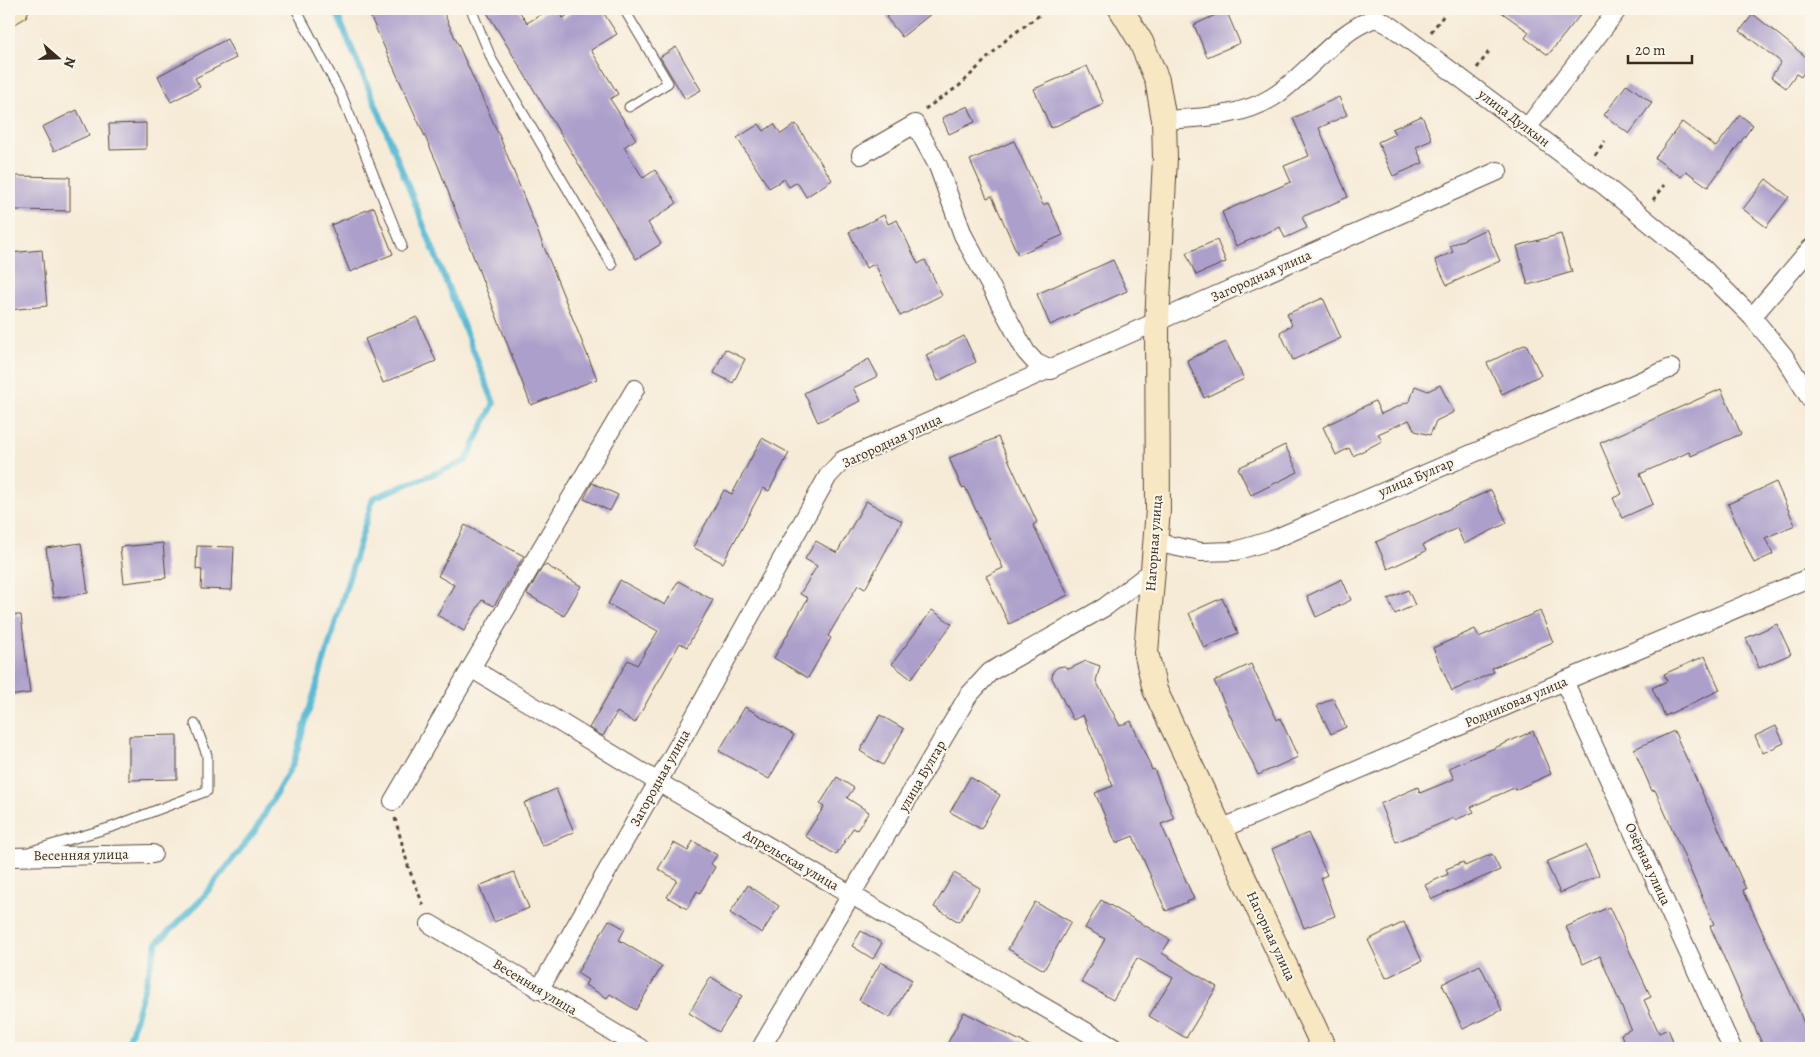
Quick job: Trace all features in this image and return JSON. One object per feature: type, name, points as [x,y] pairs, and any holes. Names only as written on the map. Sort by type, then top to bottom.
[{"type":"street","points":[[9,13],[16,9]]},
{"type":"street","name":"Нагорная улица","points":[[1121,9],[1141,42],[1157,80],[1164,120],[1165,158],[1157,323],[1158,510],[1151,572],[1146,652],[1155,690],[1324,1048]]},
{"type":"street","points":[[1527,128],[1618,9]]},
{"type":"street","name":"улица Дулкын","points":[[1164,120],[1209,117],[1251,108],[1272,98],[1359,23],[1376,18],[1391,26],[1642,215],[1696,261],[1752,316],[1784,356],[1811,400]]},
{"type":"street","points":[[861,155],[915,124],[938,166],[963,235],[1007,318],[1026,352],[1036,363],[1051,370]]},
{"type":"street","name":"Загородная улица","points":[[539,990],[658,782],[828,476],[843,460],[1051,370],[1498,171]]},
{"type":"street","points":[[1752,316],[1811,248]]},
{"type":"street","name":"улица Булгар","points":[[1154,542],[1201,552],[1234,550],[1272,540],[1671,368]]},
{"type":"street","points":[[393,801],[635,389]]},
{"type":"street","name":"улица Булгар","points":[[761,1048],[968,696],[990,672],[1105,608],[1151,572]]},
{"type":"street","name":"Родниковая улица","points":[[1221,828],[1564,681],[1811,578]]},
{"type":"street","name":"Апрельская улица","points":[[471,668],[658,782],[1114,1048]]},
{"type":"street","name":"Озёрная улица","points":[[1564,681],[1732,1048]]},
{"type":"street","name":"Весенняя улица","points":[[10,857],[153,854]]},
{"type":"street","name":"Весенняя улица","points":[[430,924],[640,1048]]},
{"type":"lane","points":[[296,9],[342,96],[402,246]]},
{"type":"lane","points":[[471,9],[492,60],[612,265]]},
{"type":"lane","points":[[624,9],[668,83],[630,107]]},
{"type":"lane","points":[[10,857],[112,827],[207,791],[206,755],[195,724]]},
{"type":"path","points":[[915,124],[923,110],[959,86],[1008,38],[1048,9]]},
{"type":"path","points":[[393,801],[396,828],[430,924]]},
{"type":"building","points":[[367,9],[442,9],[499,135],[597,379],[531,405],[437,163]]},
{"type":"building","points":[[485,9],[518,9],[527,23],[550,9],[558,9],[563,18],[577,9],[601,9],[617,34],[591,50],[618,94],[610,99],[636,139],[624,147],[643,178],[655,170],[677,203],[648,223],[661,244],[636,259]]},
{"type":"building","points":[[896,9],[937,9],[902,37],[886,17]]},
{"type":"building","points":[[1497,9],[1585,9],[1548,55],[1525,38],[1529,32]]},
{"type":"building","points":[[1226,10],[1240,43],[1207,57],[1194,25]]},
{"type":"building","points":[[1753,14],[1811,61],[1801,77],[1796,74],[1786,88],[1771,77],[1781,62],[1740,31]]},
{"type":"building","points":[[227,39],[236,58],[195,78],[200,87],[171,102],[158,76]]},
{"type":"building","points":[[676,47],[701,90],[685,99],[660,57]]},
{"type":"building","points":[[1087,66],[1104,104],[1051,128],[1034,89]]},
{"type":"building","points":[[1627,84],[1652,103],[1629,134],[1604,115]]},
{"type":"building","points":[[1339,97],[1347,115],[1319,128],[1348,197],[1302,217],[1307,228],[1285,238],[1280,227],[1236,246],[1222,212],[1291,182],[1284,166],[1309,156],[1293,118]]},
{"type":"building","points":[[968,106],[975,122],[949,134],[942,118]]},
{"type":"building","points":[[77,110],[89,135],[54,151],[42,127]]},
{"type":"building","points":[[1740,115],[1753,125],[1708,187],[1686,171],[1681,177],[1655,158],[1682,122],[1716,147]]},
{"type":"building","points":[[1422,116],[1432,140],[1416,147],[1423,163],[1393,176],[1378,142],[1395,134],[1392,129]]},
{"type":"building","points":[[146,123],[146,149],[110,150],[109,124]]},
{"type":"building","points":[[759,124],[764,131],[774,124],[781,134],[796,124],[832,180],[806,197],[797,182],[789,187],[784,179],[769,188],[737,138]]},
{"type":"building","points":[[1014,141],[1043,205],[1048,203],[1063,235],[1018,255],[992,196],[987,198],[970,160]]},
{"type":"building","points":[[16,176],[70,177],[70,211],[15,210]]},
{"type":"building","points":[[1766,179],[1789,197],[1766,227],[1743,209]]},
{"type":"building","points":[[374,207],[393,254],[350,272],[331,225]]},
{"type":"building","points":[[884,215],[888,224],[897,220],[918,264],[925,260],[942,295],[900,316],[875,264],[866,268],[849,232]]},
{"type":"building","points":[[1486,229],[1500,261],[1447,285],[1435,260],[1453,252],[1450,246]]},
{"type":"building","points":[[1561,234],[1572,272],[1528,285],[1517,246]]},
{"type":"building","points":[[1217,240],[1226,262],[1196,275],[1186,253]]},
{"type":"building","points":[[42,250],[47,306],[9,310],[9,253]]},
{"type":"building","points":[[1113,260],[1127,291],[1050,325],[1037,294]]},
{"type":"building","points":[[1323,298],[1341,338],[1293,360],[1280,332],[1292,325],[1287,314]]},
{"type":"building","points":[[417,317],[436,361],[383,383],[365,339]]},
{"type":"building","points":[[964,336],[976,362],[938,381],[926,355]]},
{"type":"building","points":[[1226,342],[1244,379],[1204,398],[1187,360]]},
{"type":"building","points":[[1526,344],[1541,375],[1502,394],[1487,363]]},
{"type":"building","points":[[725,349],[745,359],[733,383],[714,373]]},
{"type":"building","points":[[869,359],[878,376],[853,388],[860,401],[818,422],[804,393]]},
{"type":"building","points":[[1440,385],[1454,412],[1436,421],[1430,435],[1415,431],[1409,420],[1378,434],[1382,441],[1353,456],[1349,448],[1336,455],[1323,427],[1375,401],[1381,414],[1410,401],[1415,386],[1428,391]]},
{"type":"building","points":[[1721,389],[1741,434],[1691,456],[1689,452],[1640,474],[1653,504],[1622,518],[1613,498],[1622,494],[1600,443]]},
{"type":"building","points":[[998,437],[1037,522],[1033,525],[1068,595],[1009,624],[986,576],[1003,568],[965,487],[962,488],[949,458]]},
{"type":"building","points":[[762,438],[789,453],[769,491],[763,488],[723,563],[693,547],[724,490],[732,494]]},
{"type":"building","points":[[1285,445],[1298,472],[1251,495],[1238,468]]},
{"type":"building","points":[[1776,482],[1795,525],[1765,538],[1773,554],[1754,563],[1728,504]]},
{"type":"building","points":[[592,483],[618,495],[610,511],[584,499]]},
{"type":"building","points":[[1491,490],[1507,523],[1464,544],[1457,528],[1423,545],[1426,551],[1388,569],[1376,542]]},
{"type":"building","points":[[866,501],[902,521],[865,589],[858,585],[828,636],[831,638],[808,678],[774,658],[808,598],[800,594],[817,566],[805,559],[816,541],[837,553]]},
{"type":"building","points":[[465,525],[524,556],[494,606],[482,600],[464,631],[437,615],[454,585],[438,576]]},
{"type":"building","points":[[81,543],[88,593],[53,598],[46,548]]},
{"type":"building","points":[[163,543],[166,578],[124,583],[120,547]]},
{"type":"building","points":[[197,546],[234,547],[232,590],[201,589],[202,570],[196,569]]},
{"type":"building","points":[[546,565],[581,586],[564,616],[527,594],[543,566]]},
{"type":"building","points":[[1342,579],[1351,600],[1316,617],[1307,596]]},
{"type":"building","points":[[620,580],[665,605],[678,581],[713,600],[687,647],[680,643],[635,723],[617,712],[603,736],[589,728],[628,660],[637,665],[658,631],[608,604]]},
{"type":"building","points":[[1408,590],[1415,605],[1395,614],[1388,599]]},
{"type":"building","points":[[1222,598],[1238,633],[1204,648],[1189,613]]},
{"type":"building","points":[[932,610],[952,624],[911,679],[892,664]]},
{"type":"building","points":[[1540,611],[1553,642],[1492,668],[1494,672],[1452,691],[1433,648],[1475,629],[1479,637]]},
{"type":"building","points":[[9,615],[21,615],[30,693],[9,696]]},
{"type":"building","points":[[1777,624],[1791,654],[1759,668],[1746,638]]},
{"type":"building","points":[[1705,656],[1720,690],[1665,716],[1652,688],[1667,681],[1664,674]]},
{"type":"building","points":[[1086,661],[1100,666],[1096,681],[1120,726],[1131,721],[1152,770],[1154,769],[1174,819],[1161,824],[1194,899],[1166,911],[1133,836],[1116,843],[1095,793],[1113,786],[1083,715],[1073,720],[1052,678],[1053,671],[1058,667],[1064,666],[1069,669]]},
{"type":"building","points":[[1251,664],[1277,720],[1280,718],[1298,757],[1258,775],[1214,681]]},
{"type":"building","points":[[1333,698],[1346,727],[1331,734],[1317,706]]},
{"type":"building","points":[[745,707],[794,735],[769,779],[719,751]]},
{"type":"building","points":[[880,715],[904,729],[883,765],[860,751]]},
{"type":"building","points":[[1776,726],[1784,743],[1763,753],[1755,736]]},
{"type":"building","points":[[1533,731],[1551,774],[1471,807],[1474,812],[1455,820],[1454,818],[1396,842],[1380,804],[1418,787],[1420,793],[1454,779],[1449,768]]},
{"type":"building","points":[[1674,731],[1746,889],[1743,890],[1799,1011],[1811,1041],[1811,1048],[1764,1048],[1710,926],[1714,924],[1655,790],[1652,791],[1634,749]]},
{"type":"building","points":[[177,735],[177,779],[129,780],[129,736]]},
{"type":"building","points":[[837,777],[854,788],[847,798],[869,812],[857,830],[853,828],[836,855],[805,836],[824,807],[820,804]]},
{"type":"building","points":[[970,777],[1000,795],[981,829],[950,812]]},
{"type":"building","points":[[556,789],[574,832],[542,846],[524,803]]},
{"type":"building","points":[[1308,833],[1327,875],[1321,878],[1335,916],[1304,928],[1272,849]]},
{"type":"building","points":[[693,841],[717,855],[711,864],[715,867],[700,893],[697,891],[687,909],[667,897],[677,880],[658,869],[674,843],[688,851]]},
{"type":"building","points":[[1586,845],[1599,875],[1560,893],[1546,862]]},
{"type":"building","points":[[1492,854],[1500,870],[1432,899],[1425,885],[1448,874],[1446,869],[1463,862],[1465,866]]},
{"type":"building","points":[[514,872],[529,908],[494,922],[479,886]]},
{"type":"building","points":[[954,873],[980,888],[959,922],[934,907]]},
{"type":"building","points":[[748,885],[779,906],[762,933],[730,913]]},
{"type":"building","points":[[1101,900],[1170,940],[1162,953],[1217,987],[1186,1038],[1149,1016],[1173,978],[1137,958],[1113,1000],[1081,982],[1105,939],[1085,928]]},
{"type":"building","points":[[1035,902],[1071,922],[1044,970],[1008,949]]},
{"type":"building","points":[[1609,907],[1651,997],[1644,1000],[1659,1033],[1668,1029],[1676,1048],[1626,1048],[1621,1034],[1631,1029],[1600,956],[1583,964],[1566,927]]},
{"type":"building","points":[[609,920],[625,929],[619,940],[662,966],[636,1010],[610,994],[607,998],[585,985],[588,980],[577,973]]},
{"type":"building","points":[[1404,922],[1422,961],[1386,978],[1368,940]]},
{"type":"building","points":[[861,931],[882,943],[873,959],[852,946]]},
{"type":"building","points":[[881,962],[912,980],[890,1018],[859,1000]]},
{"type":"building","points":[[1480,965],[1502,1010],[1463,1029],[1442,984]]},
{"type":"building","points":[[711,977],[742,996],[719,1032],[689,1013]]},
{"type":"building","points":[[964,1012],[1034,1048],[945,1048]]},
{"type":"waterway","points":[[127,1048],[157,943],[200,901],[255,831],[293,764],[373,498],[466,461],[494,403],[380,115],[335,9]]}]
